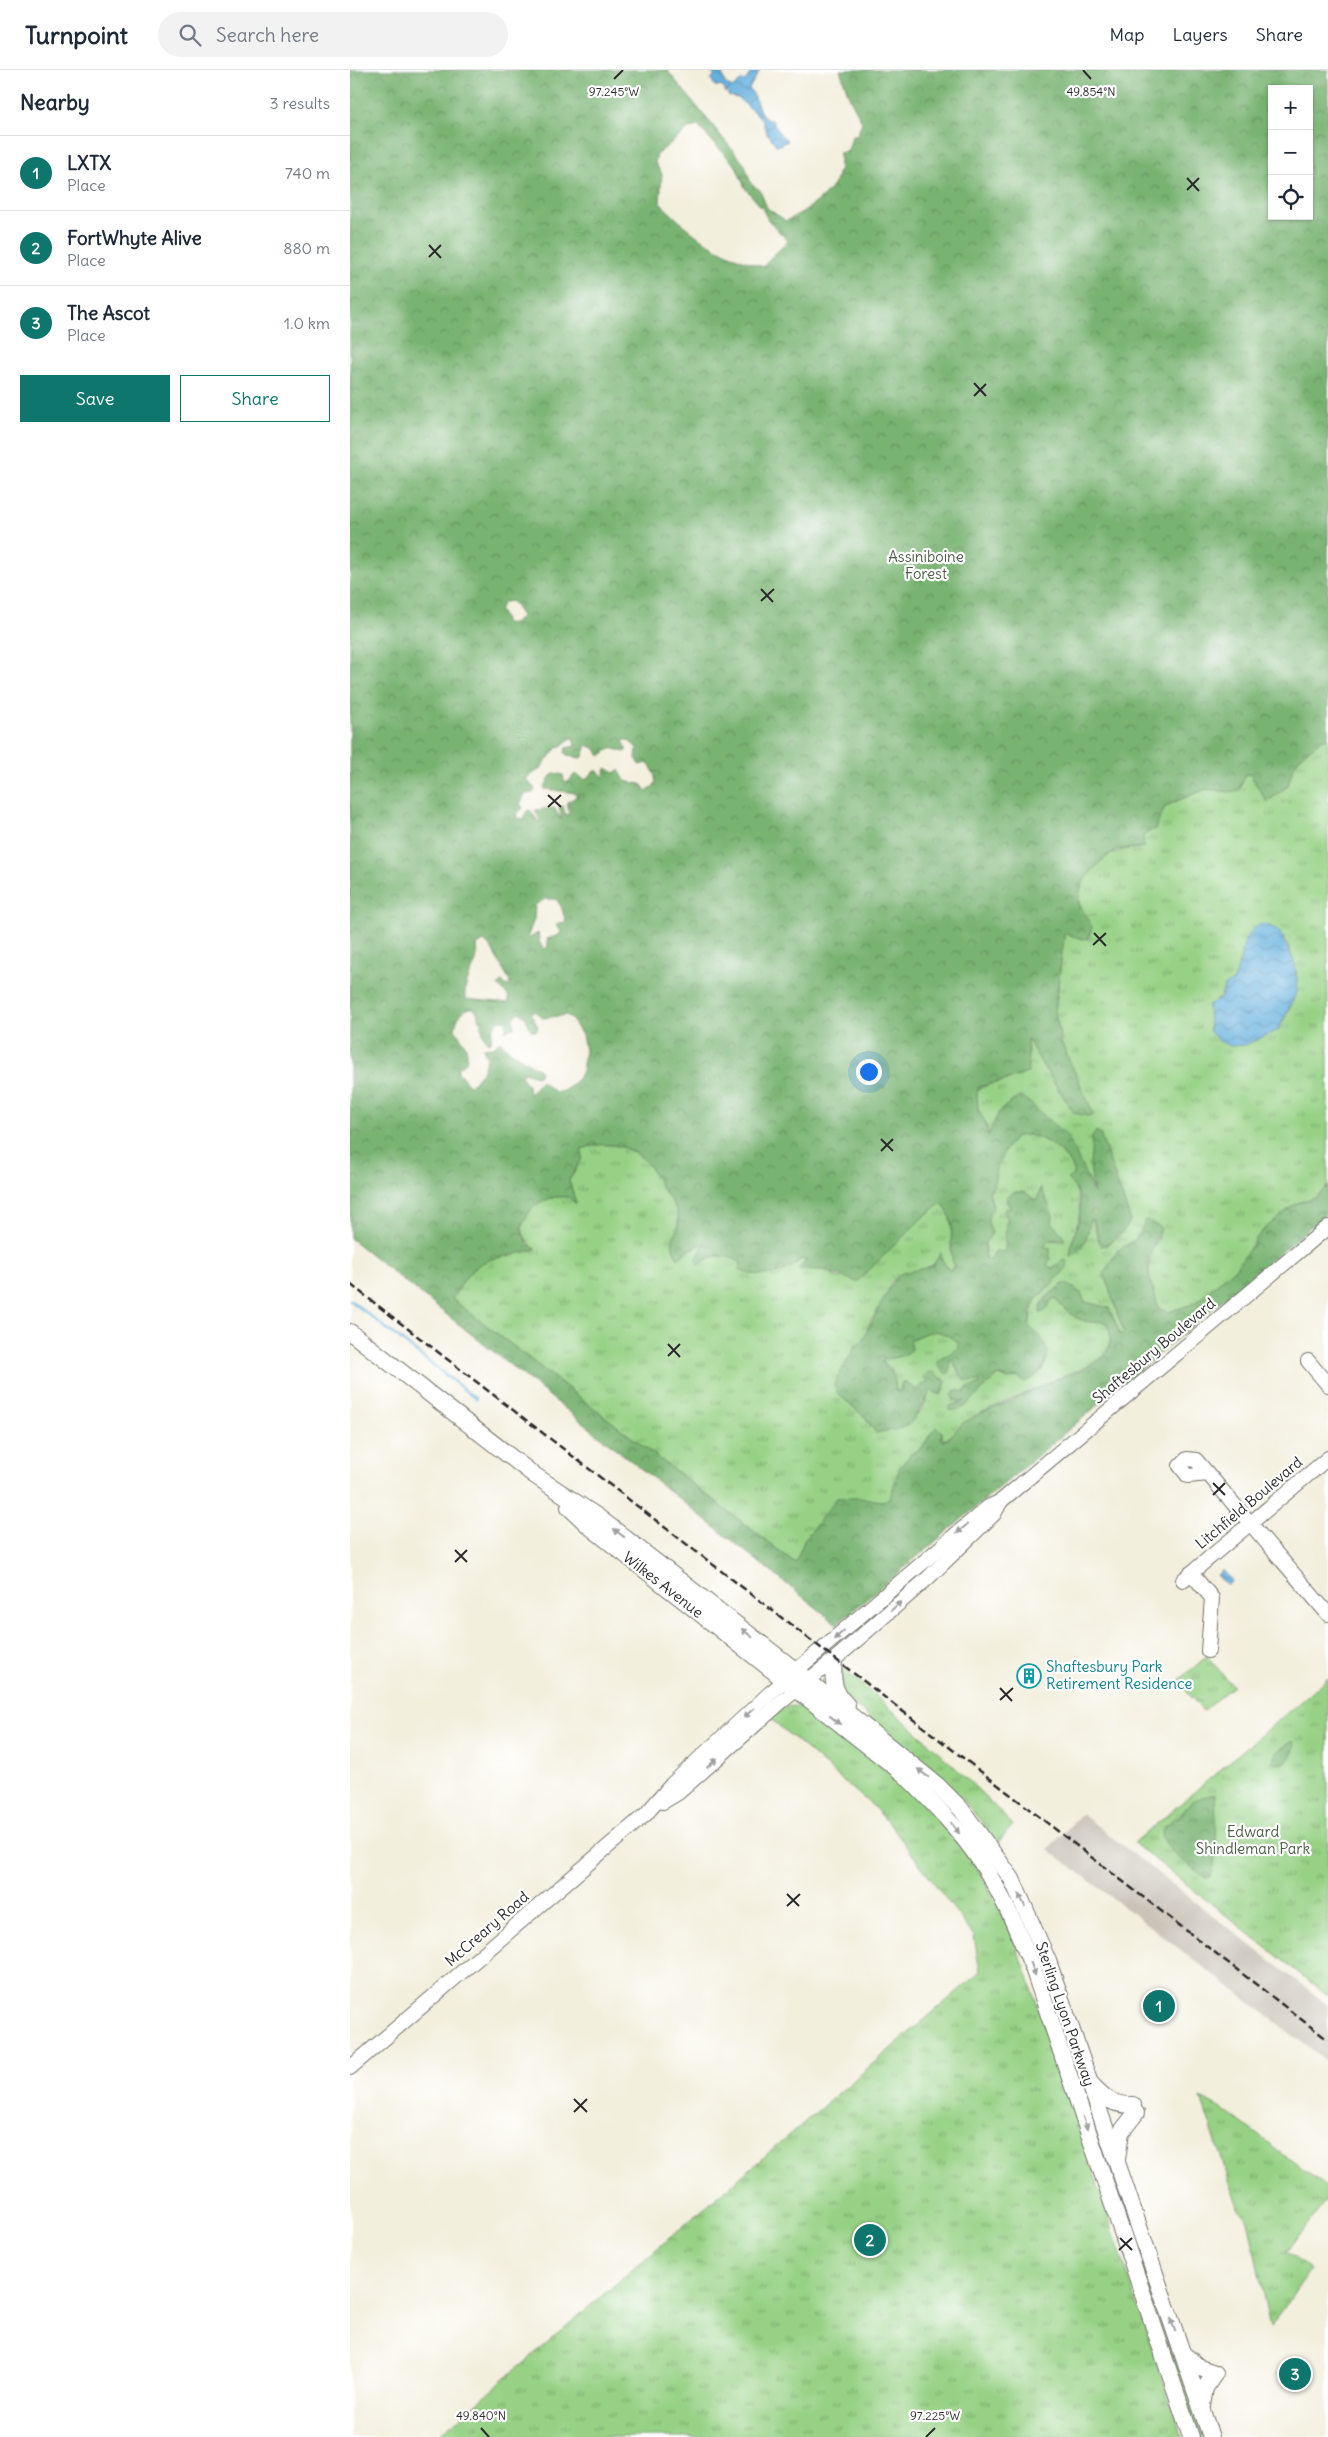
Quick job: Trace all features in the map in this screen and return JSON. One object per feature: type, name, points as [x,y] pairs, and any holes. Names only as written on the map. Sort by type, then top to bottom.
[{"type":"main road","name":"Wilkes Avenue","points":[[350,1332],[534,1475],[589,1526],[796,1680]]},
{"type":"main road","points":[[834,1661],[833,1683],[836,1691],[881,1738]]},
{"type":"main road","name":"Sterling Lyon Parkway","points":[[796,1680],[881,1738],[948,1795],[995,1854],[1012,1879],[1048,1961],[1211,2437]]},
{"type":"main road","name":"Sterling Lyon Parkway","points":[[796,1680],[905,1775],[948,1820],[980,1861],[1010,1913],[1033,1968],[1191,2437]]},
{"type":"main road","points":[[1089,2082],[1102,2095],[1117,2105],[1135,2109],[1118,2142],[1117,2164]]},
{"type":"main road","points":[[1183,2354],[1200,2368],[1215,2373],[1204,2388],[1202,2411]]},
{"type":"street","name":"Shaftesbury Boulevard","points":[[796,1680],[988,1507],[1001,1501],[1328,1227]]},
{"type":"street","points":[[1308,1362],[1328,1384]]},
{"type":"street","name":"Litchfield Boulevard","points":[[1208,1651],[1212,1598],[1187,1577],[1328,1458]]},
{"type":"street","points":[[1208,1474],[1328,1614]]},
{"type":"street","name":"Shaftesbury Boulevard","points":[[796,1680],[834,1661],[928,1578],[994,1514],[1001,1501]]},
{"type":"street","name":"McCreary Road","points":[[350,2068],[646,1814],[672,1784],[796,1680]]},
{"type":"shaded area","points":[[1082,1814],[1328,2005],[1328,2062],[1048,1849]]},
{"type":"green space","name":"Assiniboine Forest","points":[[350,70],[667,70],[745,165],[751,184],[760,190],[767,208],[786,221],[816,203],[825,195],[837,176],[840,165],[839,153],[848,151],[852,136],[857,136],[862,122],[850,99],[840,70],[1328,70],[1328,738],[1320,741],[1299,758],[1291,773],[1288,786],[1267,802],[1250,774],[1246,774],[1239,790],[1229,792],[1207,789],[1173,802],[1165,807],[1155,829],[1143,835],[1144,847],[1117,850],[1104,858],[1082,882],[1078,902],[1092,927],[1089,938],[1081,939],[1067,933],[1064,935],[1055,1012],[1061,1042],[1092,1111],[1092,1117],[1074,1113],[1027,1038],[1028,1073],[980,1087],[977,1093],[978,1110],[986,1123],[988,1136],[994,1121],[1003,1108],[1022,1096],[1068,1137],[1094,1193],[1090,1166],[1092,1138],[1096,1131],[1100,1134],[1130,1219],[1126,1228],[1119,1236],[1101,1246],[1094,1222],[1092,1219],[1090,1220],[1087,1236],[1082,1246],[1070,1256],[1080,1206],[1075,1188],[1067,1179],[1073,1175],[1074,1170],[1070,1163],[1059,1150],[1035,1136],[1018,1136],[1004,1152],[998,1166],[994,1188],[989,1191],[993,1208],[988,1220],[992,1233],[985,1243],[985,1259],[991,1260],[995,1251],[1005,1252],[1006,1223],[1008,1219],[1004,1212],[1006,1207],[1008,1210],[1010,1207],[1006,1202],[1007,1197],[1014,1192],[1025,1192],[1034,1199],[1037,1199],[1041,1188],[1053,1216],[1052,1223],[1062,1234],[1064,1240],[1050,1240],[1044,1246],[1050,1248],[1050,1259],[1047,1265],[1052,1268],[1064,1260],[1068,1264],[1065,1270],[1037,1298],[1031,1310],[1029,1326],[1040,1337],[1046,1348],[1047,1354],[1044,1366],[1036,1376],[1024,1382],[1018,1376],[1009,1379],[999,1375],[969,1403],[956,1410],[949,1410],[950,1406],[965,1401],[954,1400],[952,1396],[955,1390],[964,1392],[967,1388],[979,1385],[980,1382],[964,1379],[950,1359],[950,1372],[946,1374],[938,1366],[939,1360],[957,1349],[959,1343],[940,1332],[929,1332],[910,1340],[912,1349],[909,1352],[899,1357],[884,1359],[883,1363],[890,1369],[893,1375],[896,1391],[901,1391],[902,1382],[916,1390],[927,1381],[924,1377],[927,1373],[933,1372],[946,1382],[941,1395],[932,1391],[912,1421],[903,1428],[876,1433],[866,1418],[838,1394],[834,1385],[856,1345],[863,1341],[886,1294],[900,1274],[933,1265],[941,1253],[942,1260],[950,1271],[954,1266],[951,1249],[952,1226],[942,1203],[926,1214],[857,1282],[824,1270],[798,1269],[807,1261],[801,1259],[788,1269],[764,1275],[739,1270],[741,1263],[719,1256],[709,1258],[699,1265],[696,1260],[705,1243],[686,1251],[679,1259],[673,1246],[678,1222],[674,1205],[641,1157],[628,1149],[612,1145],[597,1145],[582,1149],[582,1158],[569,1180],[576,1204],[568,1197],[552,1198],[538,1204],[528,1214],[521,1229],[528,1244],[536,1249],[496,1258],[478,1265],[461,1283],[452,1299],[795,1563],[805,1539],[837,1498],[883,1501],[890,1498],[900,1467],[912,1453],[923,1447],[937,1427],[942,1432],[942,1441],[948,1439],[963,1423],[979,1414],[1061,1377],[1083,1370],[1105,1356],[1109,1348],[1110,1339],[1110,1330],[1106,1322],[1081,1320],[1064,1309],[1056,1298],[1052,1299],[1045,1311],[1040,1313],[1041,1308],[1045,1299],[1065,1283],[1081,1293],[1085,1302],[1109,1308],[1120,1335],[1124,1333],[1104,1273],[1118,1250],[1136,1239],[1146,1220],[1161,1228],[1150,1253],[1148,1267],[1150,1281],[1159,1309],[1169,1312],[1195,1303],[1238,1266],[1258,1236],[1270,1224],[1297,1203],[1316,1197],[1328,1186],[1328,1212],[837,1624],[350,1238]],"holes":[[[698,126],[736,166],[745,188],[762,208],[768,220],[788,241],[764,267],[732,256],[707,243],[660,203],[662,174],[655,163],[657,154],[690,128]],[[512,601],[522,616],[514,624],[506,623],[499,609],[504,602]],[[573,737],[575,746],[566,748],[565,752],[567,755],[583,757],[587,745],[596,749],[600,756],[611,748],[627,751],[623,740],[628,740],[637,748],[636,758],[640,765],[648,763],[655,777],[655,785],[646,791],[641,784],[625,781],[619,770],[615,773],[606,768],[604,777],[598,771],[594,771],[586,780],[575,774],[568,782],[564,781],[563,775],[555,773],[550,777],[544,789],[576,793],[576,797],[567,802],[569,815],[565,814],[563,806],[559,807],[562,820],[554,808],[535,810],[541,822],[538,821],[530,810],[527,811],[523,819],[517,818],[516,814],[523,808],[520,804],[525,794],[533,793],[535,789],[526,779],[540,769],[554,751]],[[545,899],[556,899],[561,906],[566,922],[558,923],[556,926],[561,931],[559,935],[547,939],[548,946],[545,949],[540,944],[538,933],[530,938],[528,936],[534,919],[535,905]],[[484,941],[491,948],[510,981],[509,987],[501,982],[498,985],[509,997],[509,1003],[465,999],[467,984],[477,959],[477,945]],[[469,1008],[474,1008],[477,1012],[488,1043],[491,1042],[492,1030],[499,1020],[507,1021],[505,1031],[515,1027],[513,1019],[519,1012],[526,1018],[531,1030],[536,1031],[538,1027],[531,1013],[534,1011],[543,1018],[566,1015],[570,1017],[582,1035],[585,1051],[582,1071],[578,1079],[566,1089],[555,1092],[541,1081],[529,1095],[528,1085],[521,1076],[523,1072],[538,1076],[541,1071],[510,1051],[500,1041],[493,1047],[483,1048],[487,1058],[482,1072],[470,1086],[458,1072],[458,1068],[466,1062],[467,1053],[465,1045],[455,1030],[457,1020]]]},
{"type":"green space","points":[[1328,738],[1328,1186],[1316,1197],[1297,1203],[1263,1230],[1238,1266],[1195,1303],[1169,1312],[1159,1309],[1149,1273],[1151,1257],[1159,1238],[1146,1220],[1136,1239],[1118,1250],[1104,1273],[1124,1333],[1121,1335],[1109,1308],[1085,1302],[1077,1290],[1065,1284],[1045,1298],[1045,1311],[1052,1299],[1056,1298],[1064,1309],[1081,1320],[1106,1322],[1110,1330],[1110,1339],[1109,1348],[1105,1356],[1087,1367],[1060,1377],[979,1414],[942,1441],[942,1432],[931,1433],[923,1447],[912,1453],[900,1467],[890,1499],[883,1501],[837,1498],[805,1539],[795,1563],[452,1299],[466,1277],[481,1261],[535,1249],[526,1239],[522,1229],[523,1220],[528,1212],[535,1205],[556,1197],[568,1197],[576,1203],[569,1180],[576,1170],[582,1149],[597,1145],[612,1145],[628,1149],[644,1160],[674,1204],[678,1215],[678,1222],[673,1246],[679,1259],[686,1251],[706,1242],[703,1261],[718,1256],[732,1258],[741,1263],[739,1270],[780,1271],[794,1265],[801,1259],[807,1260],[799,1268],[824,1270],[840,1278],[942,1203],[950,1218],[951,1249],[954,1265],[950,1271],[942,1260],[941,1254],[933,1265],[892,1281],[881,1308],[871,1320],[863,1341],[856,1345],[834,1385],[866,1418],[876,1433],[901,1425],[915,1417],[921,1411],[927,1394],[932,1391],[941,1395],[946,1382],[943,1378],[927,1381],[919,1390],[900,1386],[901,1391],[896,1391],[891,1368],[883,1363],[884,1359],[899,1357],[909,1352],[912,1349],[910,1340],[924,1334],[935,1331],[940,1332],[959,1343],[957,1349],[939,1360],[949,1365],[950,1359],[963,1378],[969,1381],[980,1382],[979,1385],[965,1393],[957,1401],[964,1399],[965,1401],[948,1408],[964,1406],[999,1375],[1009,1379],[1042,1371],[1046,1351],[1042,1342],[1029,1326],[1034,1302],[1067,1268],[1066,1260],[1052,1268],[1047,1265],[1044,1246],[1050,1240],[1061,1241],[1062,1234],[1051,1223],[1053,1216],[1041,1189],[1037,1199],[1010,1207],[1008,1210],[1006,1208],[1005,1252],[995,1251],[991,1260],[985,1259],[985,1242],[992,1233],[988,1220],[993,1207],[989,1191],[994,1188],[998,1166],[1004,1152],[1018,1136],[1034,1136],[1051,1144],[1070,1163],[1074,1170],[1073,1175],[1080,1210],[1078,1224],[1071,1244],[1085,1242],[1090,1220],[1092,1219],[1099,1242],[1106,1246],[1128,1225],[1130,1219],[1100,1134],[1095,1142],[1091,1156],[1095,1194],[1090,1181],[1022,1097],[987,1137],[976,1102],[976,1095],[979,1090],[987,1085],[1023,1075],[1028,1058],[1027,1037],[1045,1070],[1092,1111],[1061,1042],[1055,1012],[1064,935],[1067,933],[1073,937],[1088,919],[1078,902],[1084,880],[1098,863],[1108,856],[1129,849],[1140,848],[1143,835],[1154,827],[1163,809],[1170,804],[1207,789],[1239,790],[1246,774],[1250,774],[1267,802],[1288,786],[1291,773],[1299,758]],"holes":[[[1246,938],[1284,938],[1295,964],[1297,985],[1291,1005],[1278,1030],[1210,1032],[1208,1005],[1221,998],[1223,990],[1234,981],[1238,973]]]},
{"type":"green space","points":[[1207,1656],[1233,1686],[1203,1711],[1178,1681]]},
{"type":"green space","points":[[842,1668],[930,1744],[1013,1825],[997,1844],[970,1808],[940,1775],[848,1699],[844,1694],[841,1684],[840,1674]]},
{"type":"green space","name":"Edward Shindleman Park","points":[[1328,1678],[1328,1996],[1134,1843]]},
{"type":"green space","points":[[793,1706],[812,1710],[859,1747],[926,1807],[965,1852],[995,1899],[1016,1946],[1034,1994],[1182,2437],[437,2437],[980,1972],[974,1936],[891,1826],[874,1807],[771,1719],[785,1707]]},
{"type":"green space","points":[[1293,1741],[1295,1746],[1289,1758],[1283,1764],[1272,1763],[1276,1752]]},
{"type":"green space","points":[[921,1780],[946,1801],[999,1869],[1035,1941],[1206,2437],[1199,2437],[1035,1956]]},
{"type":"green space","points":[[1215,1794],[1215,1859],[1210,1877],[1206,1878],[1172,1852],[1162,1838],[1163,1829],[1175,1817],[1178,1818],[1191,1803],[1200,1798]]},
{"type":"green space","points":[[1201,2098],[1230,2114],[1328,2188],[1328,2197],[1287,2252],[1310,2270],[1270,2328],[1248,2220],[1239,2210]]},
{"type":"water","points":[[721,70],[725,83],[732,88],[742,80],[745,81],[753,70],[760,70],[749,89],[754,95],[763,116],[767,120],[772,120],[780,134],[788,141],[777,146],[766,132],[762,119],[738,98],[728,96],[728,91],[726,93],[723,87],[715,86],[711,79],[715,75],[708,71]]},
{"type":"water","points":[[1258,924],[1268,925],[1279,931],[1295,964],[1297,992],[1278,1030],[1245,1045],[1230,1046],[1219,1041],[1210,1032],[1208,1005],[1221,998],[1224,986],[1234,981],[1246,938]]},
{"type":"water","points":[[1223,1570],[1232,1581],[1227,1586],[1217,1575]]},
{"type":"waterway","points":[[350,1300],[476,1399]]},
{"type":"railway","points":[[350,1284],[1328,2040]]},
{"type":"place","name":"Shaftesbury Park Retirement Residence","points":[[1029,1676]]},
{"type":"place","name":"LXTX","points":[[1159,2006]]},
{"type":"place","name":"FortWhyte Alive","points":[[870,2240]]},
{"type":"place","name":"The Ascot","points":[[1295,2374]]}]
